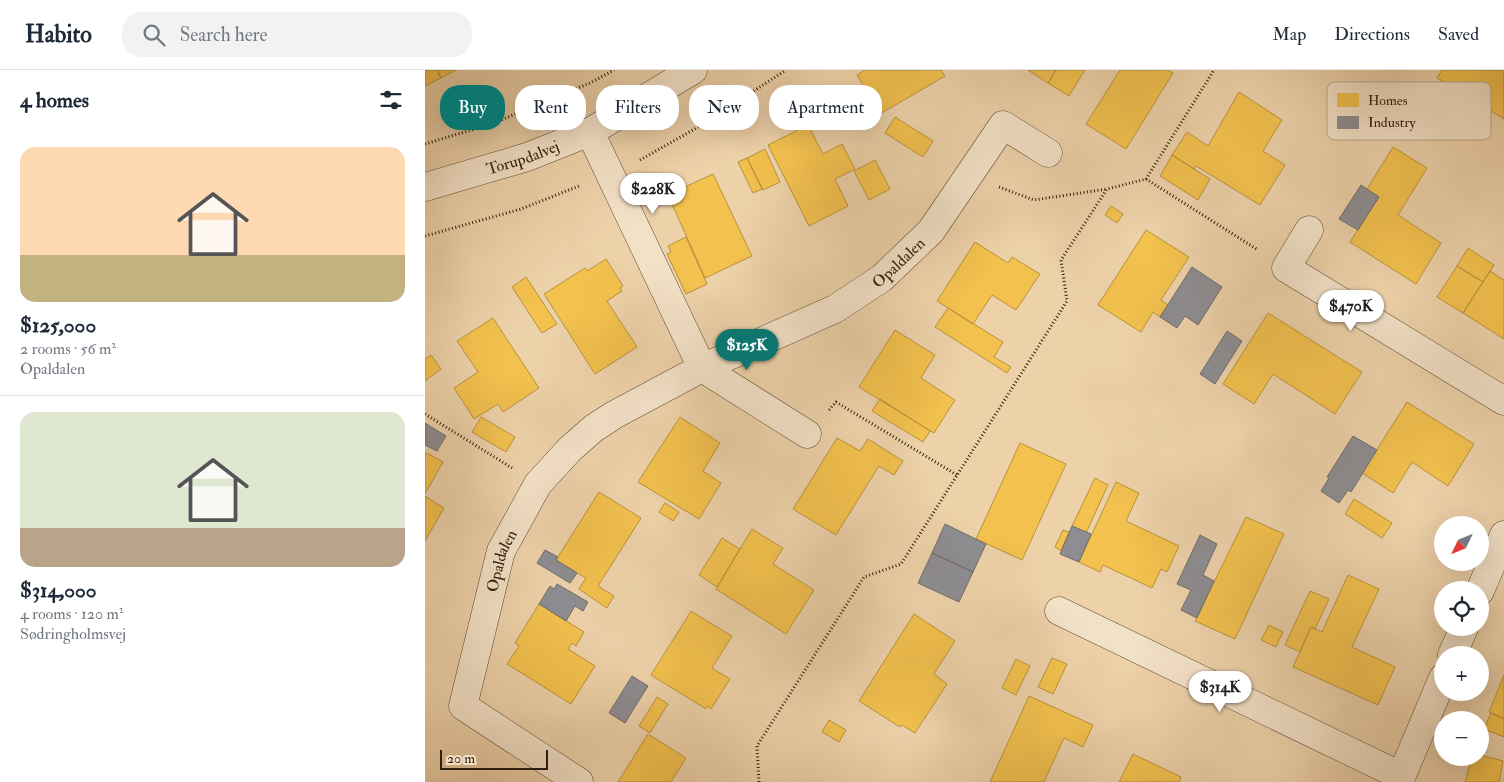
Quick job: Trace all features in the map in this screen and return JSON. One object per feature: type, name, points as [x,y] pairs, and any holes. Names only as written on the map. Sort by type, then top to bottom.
[{"type":"street","name":"Torupdalvej","points":[[425,188],[527,157],[590,132],[693,70]]},
{"type":"street","name":"Opaldalen","points":[[579,782],[463,706],[501,551],[538,484],[570,448],[594,428],[702,368],[835,309],[882,278],[931,231],[1003,126],[1048,153]]},
{"type":"street","points":[[590,132],[702,368],[807,434]]},
{"type":"street","points":[[1309,230],[1286,268],[1504,401]]},
{"type":"street","points":[[1484,581],[1504,534]]},
{"type":"street","points":[[1059,611],[1400,779],[1434,699]]},
{"type":"path","points":[[425,144],[494,123],[592,82],[614,70]]},
{"type":"path","points":[[969,176],[1034,200],[1107,189],[1146,179],[1214,70]]},
{"type":"path","points":[[1146,179],[1286,268]]},
{"type":"path","points":[[759,782],[757,746],[864,577],[901,564],[1067,301],[1061,260],[1107,189]]},
{"type":"path","points":[[807,434],[836,402],[957,476]]},
{"type":"path","points":[[425,414],[538,484]]},
{"type":"building: Homes","points":[[425,70],[437,70],[441,78],[425,86]]},
{"type":"building: Homes","points":[[437,70],[456,70],[441,78]]},
{"type":"building: Homes","points":[[865,70],[941,70],[945,76],[882,113],[882,85],[863,85],[857,75]]},
{"type":"building: Homes","points":[[1028,70],[1056,70],[1048,83]]},
{"type":"building: Homes","points":[[1056,70],[1085,70],[1069,96],[1048,83]]},
{"type":"building: Homes","points":[[1120,70],[1168,70],[1173,73],[1126,149],[1086,124]]},
{"type":"building: Homes","points":[[1442,70],[1504,70],[1504,119],[1491,111],[1491,82],[1444,82],[1437,78]]},
{"type":"building: Homes","points":[[1239,92],[1282,120],[1263,151],[1285,165],[1260,205],[1196,166],[1194,169],[1172,155],[1187,132],[1208,146]]},
{"type":"building: Homes","points":[[895,117],[933,141],[923,157],[885,133]]},
{"type":"building: Homes","points":[[798,130],[811,130],[823,154],[842,144],[855,169],[835,179],[848,206],[809,226],[768,145]]},
{"type":"building: Homes","points":[[1393,147],[1427,168],[1398,215],[1441,243],[1416,284],[1350,242],[1379,197],[1367,189]]},
{"type":"building: Homes","points":[[765,149],[780,182],[763,190],[747,158]]},
{"type":"building: Homes","points":[[1172,155],[1210,179],[1198,200],[1160,176]]},
{"type":"building: Homes","points":[[747,158],[762,189],[753,193],[738,162]]},
{"type":"building: Homes","points":[[875,160],[890,189],[869,200],[854,171]]},
{"type":"building: Homes","points":[[713,174],[752,256],[705,278],[668,195]]},
{"type":"building: Homes","points":[[1111,206],[1123,214],[1117,223],[1105,215]]},
{"type":"building: Homes","points":[[1146,230],[1189,257],[1161,300],[1168,305],[1160,317],[1153,312],[1141,332],[1098,305]]},
{"type":"building: Homes","points":[[686,237],[707,284],[686,294],[667,254],[671,252],[668,246]]},
{"type":"building: Homes","points":[[975,242],[1008,263],[1012,257],[1040,274],[1016,310],[992,295],[973,324],[937,301]]},
{"type":"building: Homes","points":[[1468,248],[1494,265],[1483,282],[1457,266]]},
{"type":"building: Homes","points":[[606,259],[623,286],[620,288],[622,291],[607,301],[637,347],[595,374],[544,294],[585,268],[587,271]]},
{"type":"building: Homes","points":[[1457,266],[1483,282],[1463,313],[1437,297]]},
{"type":"building: Homes","points":[[1490,271],[1504,280],[1504,339],[1463,313]]},
{"type":"building: Homes","points":[[526,277],[557,324],[542,333],[512,287]]},
{"type":"building: Homes","points":[[948,308],[1003,342],[994,357],[1011,367],[1007,373],[935,327]]},
{"type":"building: Homes","points":[[1268,313],[1362,372],[1335,414],[1273,374],[1254,404],[1223,384]]},
{"type":"building: Homes","points":[[493,318],[539,388],[503,412],[498,404],[474,419],[454,388],[478,372],[457,341]]},
{"type":"building: Homes","points":[[895,330],[935,355],[921,378],[955,400],[934,433],[859,387]]},
{"type":"building: Homes","points":[[431,355],[441,369],[425,381],[425,359]]},
{"type":"building: Homes","points":[[880,399],[930,431],[923,442],[872,411]]},
{"type":"building: Homes","points":[[1407,402],[1474,444],[1448,486],[1412,462],[1393,493],[1362,473]]},
{"type":"building: Homes","points":[[481,417],[515,437],[506,452],[472,432]]},
{"type":"building: Homes","points":[[680,417],[720,443],[703,471],[721,483],[699,519],[638,482]]},
{"type":"building: Homes","points":[[837,438],[860,451],[868,439],[903,461],[894,475],[879,466],[836,535],[793,509]]},
{"type":"building: Homes","points":[[1020,443],[1066,464],[1022,560],[976,539]]},
{"type":"building: Homes","points":[[425,452],[443,462],[425,494]]},
{"type":"building: Homes","points":[[1095,478],[1108,485],[1086,533],[1072,526]]},
{"type":"building: Homes","points":[[1116,482],[1139,493],[1126,521],[1179,546],[1167,572],[1161,569],[1152,588],[1103,565],[1100,572],[1079,562]]},
{"type":"building: Homes","points":[[599,492],[641,518],[598,586],[614,596],[607,608],[579,589],[586,578],[556,560]]},
{"type":"building: Homes","points":[[425,496],[444,508],[425,541]]},
{"type":"building: Homes","points":[[1354,499],[1392,523],[1382,538],[1345,514]]},
{"type":"building: Homes","points":[[665,503],[679,512],[673,521],[659,512]]},
{"type":"building: Homes","points":[[1246,517],[1284,534],[1235,639],[1195,621]]},
{"type":"building: Homes","points":[[752,529],[783,548],[773,564],[814,590],[786,634],[716,589]]},
{"type":"building: Homes","points":[[1063,530],[1069,532],[1061,551],[1055,547]]},
{"type":"building: Homes","points":[[722,538],[740,549],[717,587],[699,575]]},
{"type":"building: Homes","points":[[1348,575],[1379,589],[1352,647],[1395,667],[1378,705],[1293,667],[1311,627],[1322,632]]},
{"type":"building: Homes","points":[[1310,591],[1329,599],[1315,629],[1311,627],[1300,652],[1285,645]]},
{"type":"building: Homes","points":[[539,604],[584,632],[576,646],[572,643],[568,649],[595,666],[571,704],[507,664],[519,646],[515,643]]},
{"type":"building: Homes","points":[[691,611],[732,636],[712,668],[730,679],[711,709],[708,706],[706,709],[651,675]]},
{"type":"building: Homes","points":[[914,614],[955,641],[934,674],[947,684],[915,733],[902,725],[900,727],[859,701]]},
{"type":"building: Homes","points":[[1269,625],[1283,632],[1276,647],[1261,640]]},
{"type":"building: Homes","points":[[1052,658],[1067,664],[1053,694],[1038,687]]},
{"type":"building: Homes","points":[[1016,659],[1030,666],[1016,695],[1002,688]]},
{"type":"building: Homes","points":[[1504,675],[1504,719],[1489,712]]},
{"type":"building: Homes","points":[[1029,696],[1093,725],[1083,747],[1064,738],[1044,782],[990,782]]},
{"type":"building: Homes","points":[[657,697],[668,704],[650,733],[639,726]]},
{"type":"building: Homes","points":[[1491,713],[1504,719],[1504,737],[1489,731]]},
{"type":"building: Homes","points":[[829,720],[846,730],[839,742],[822,732]]},
{"type":"building: Homes","points":[[648,734],[686,758],[671,782],[618,782]]},
{"type":"building: Homes","points":[[1133,754],[1181,777],[1179,782],[1119,782]]},
{"type":"building: Homes","points":[[1489,757],[1503,761],[1499,782],[1465,782],[1470,766],[1489,766]]},
{"type":"building: Industry","points":[[1361,185],[1379,197],[1358,230],[1339,219]]},
{"type":"building: Industry","points":[[1192,267],[1222,287],[1198,325],[1185,316],[1177,328],[1160,317]]},
{"type":"building: Industry","points":[[1227,331],[1242,341],[1215,384],[1200,374]]},
{"type":"building: Industry","points":[[425,423],[446,436],[437,451],[425,445]]},
{"type":"building: Industry","points":[[1353,436],[1377,450],[1351,492],[1348,490],[1339,503],[1321,491],[1329,478],[1327,477]]},
{"type":"building: Industry","points":[[945,524],[986,544],[973,572],[932,553]]},
{"type":"building: Industry","points":[[1072,526],[1091,534],[1079,562],[1060,554]]},
{"type":"building: Industry","points":[[1200,535],[1217,544],[1203,575],[1214,581],[1197,618],[1181,610],[1191,590],[1177,584]]},
{"type":"building: Industry","points":[[545,550],[558,557],[556,560],[577,573],[570,583],[537,563]]},
{"type":"building: Industry","points":[[932,553],[973,572],[959,602],[918,583]]},
{"type":"building: Industry","points":[[557,584],[588,602],[583,611],[575,606],[566,621],[539,604],[550,586],[554,589]]},
{"type":"building: Industry","points":[[632,676],[648,686],[625,723],[609,713]]}]
